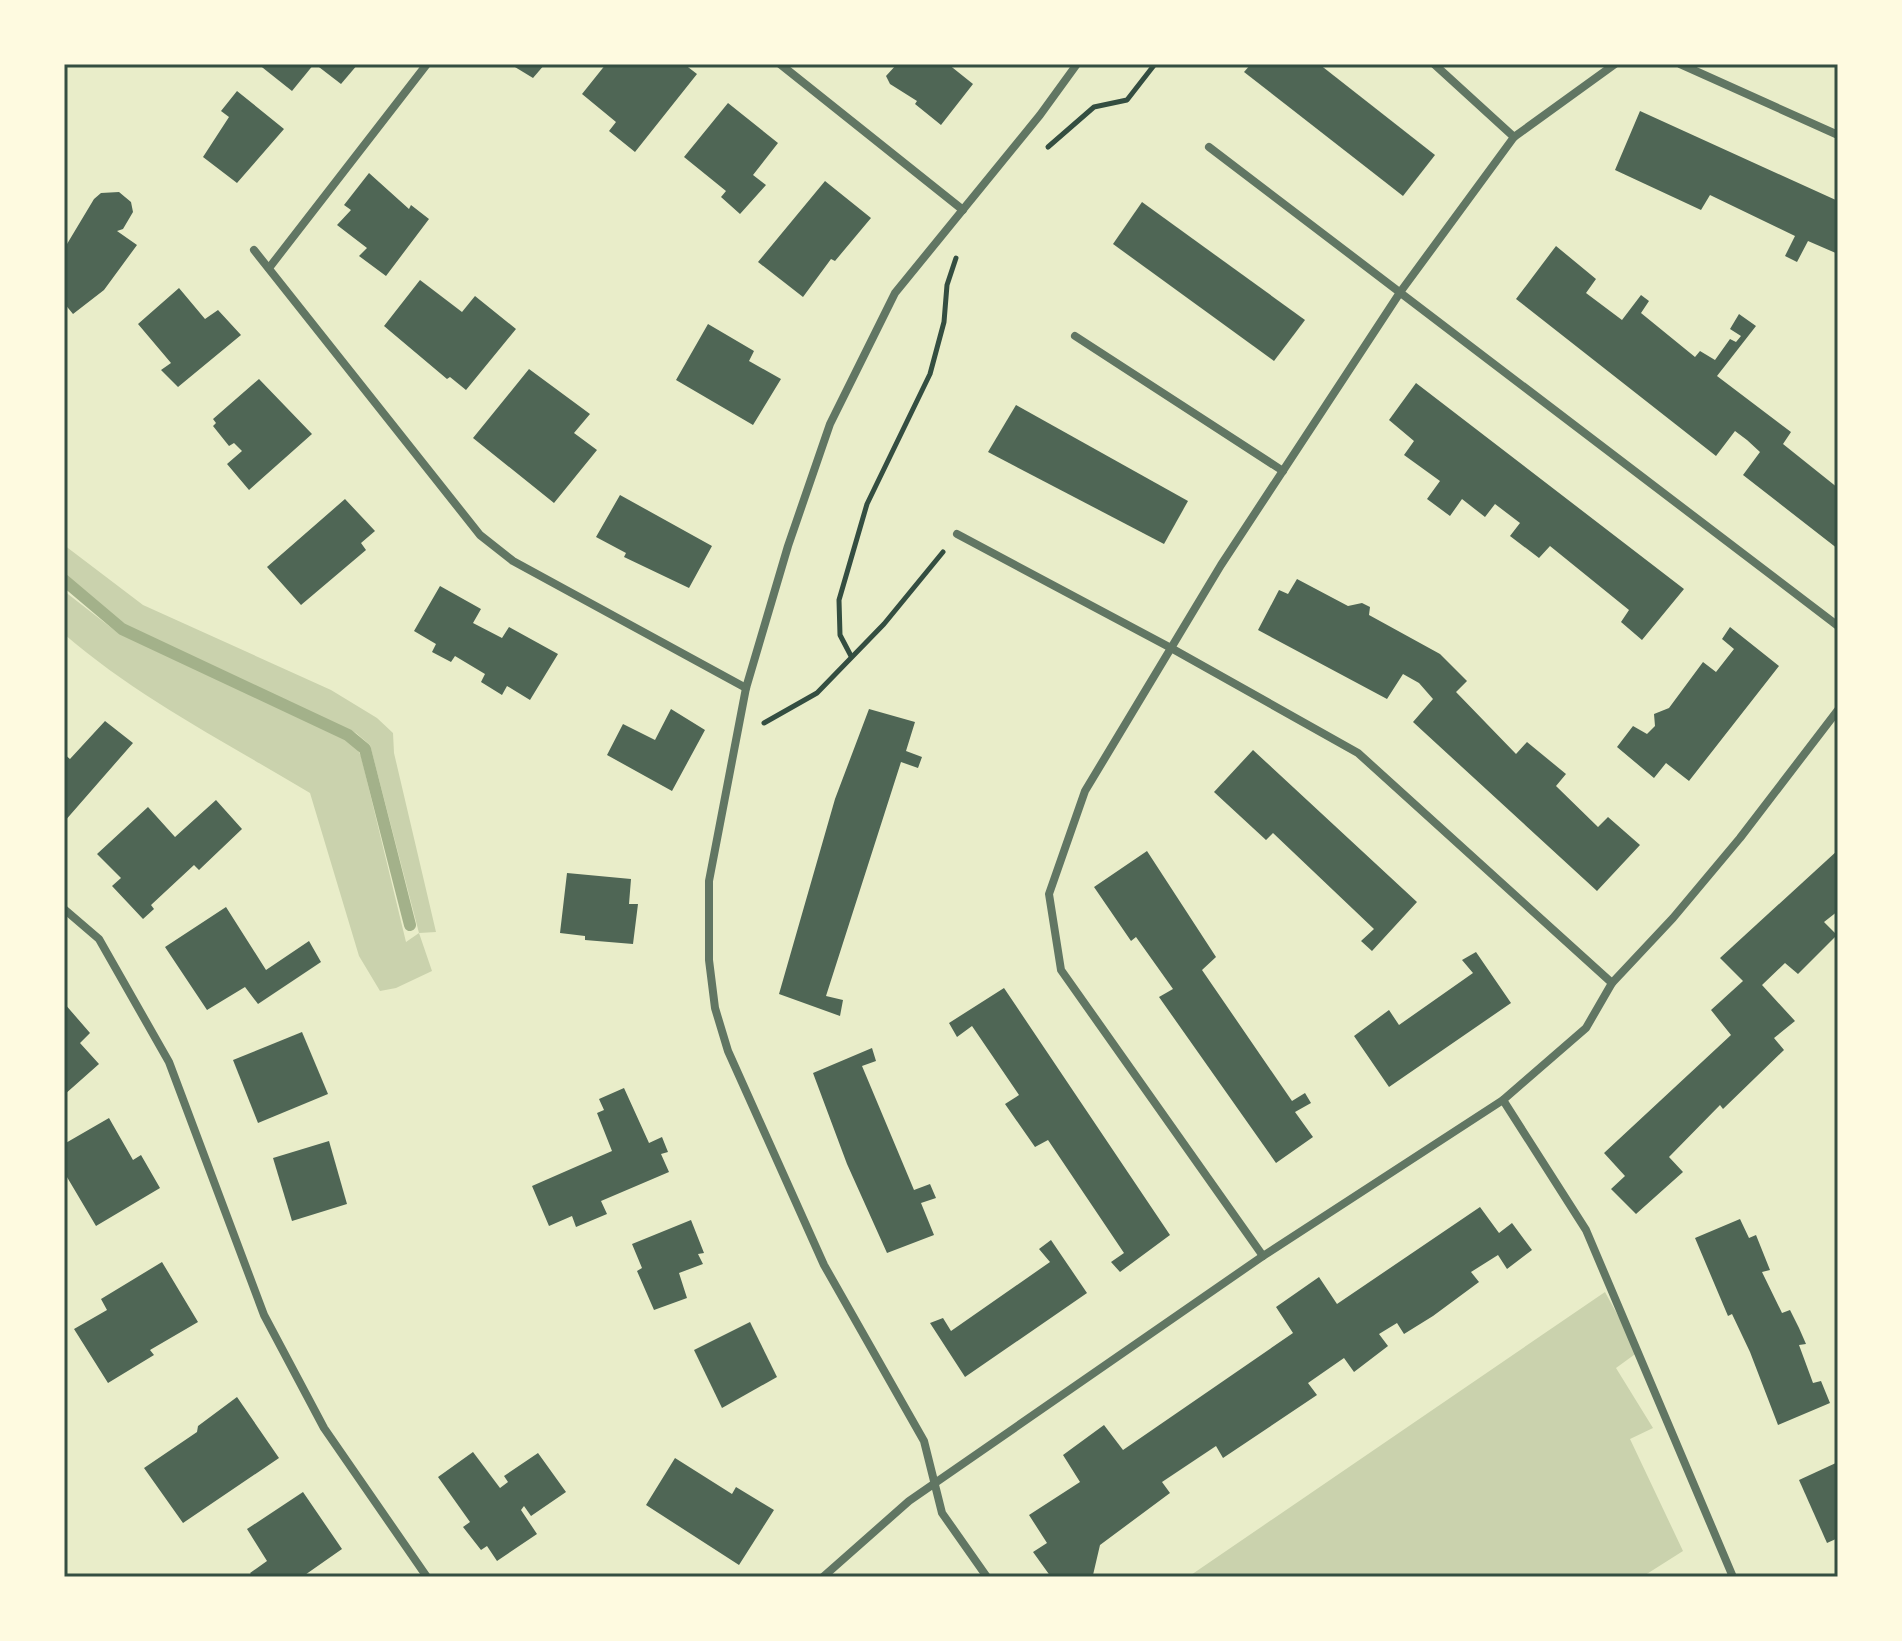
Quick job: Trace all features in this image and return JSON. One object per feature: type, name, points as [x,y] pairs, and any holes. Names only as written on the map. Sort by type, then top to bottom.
[{"type":"street","points":[[269,268],[427,64]]},
{"type":"street","points":[[780,64],[963,210]]},
{"type":"street","points":[[987,1577],[942,1513],[924,1441],[824,1265],[728,1051],[715,1008],[709,960],[709,881],[746,688],[788,546],[830,424],[895,293],[1077,64]]},
{"type":"street","points":[[1434,64],[1514,137]]},
{"type":"street","points":[[1263,1256],[1061,970],[1049,894],[1085,791],[1171,648],[1401,291],[1514,137],[1615,64]]},
{"type":"street","points":[[1680,64],[1838,135]]},
{"type":"street","points":[[1209,147],[1838,626]]},
{"type":"street","points":[[254,250],[480,535],[513,561],[746,688]]},
{"type":"street","points":[[1075,336],[1283,471]]},
{"type":"street","points":[[957,534],[1171,648],[1358,753],[1612,983]]},
{"type":"street","points":[[823,1577],[909,1501],[1263,1256],[1503,1100],[1586,1028],[1612,983],[1673,918],[1740,838],[1838,710]]},
{"type":"street","points":[[64,909],[99,939],[169,1062],[264,1315],[324,1428],[427,1577]]},
{"type":"street","points":[[1503,1100],[1586,1230],[1733,1577]]},
{"type":"path","points":[[1037,158],[1094,107],[1127,100],[1155,64]]},
{"type":"path","points":[[851,656],[840,635],[839,600],[867,504],[930,374],[944,322],[947,285],[964,235],[952,223]]},
{"type":"path","points":[[735,739],[817,693],[915,589],[957,534]]},
{"type":"green space","points":[[64,545],[143,605],[331,690],[377,718],[393,733],[394,753],[436,932],[419,933],[370,745],[356,733],[125,627],[64,574]]},
{"type":"green space","points":[[64,591],[118,633],[354,743],[361,756],[406,942],[419,933],[432,971],[396,988],[380,991],[359,956],[310,793],[152,699],[92,657],[64,634]]},
{"type":"green space","points":[[1605,1292],[1638,1352],[1616,1368],[1653,1428],[1630,1439],[1683,1551],[1642,1577],[1188,1577]]},
{"type":"building","points":[[258,64],[314,64],[292,91]]},
{"type":"building","points":[[315,64],[358,64],[341,84]]},
{"type":"building","points":[[510,64],[545,64],[533,78]]},
{"type":"building","points":[[606,64],[660,64],[664,67],[666,64],[684,64],[697,74],[635,152],[609,131],[616,122],[582,94]]},
{"type":"building","points":[[897,64],[948,64],[973,84],[941,125],[915,104],[917,101],[890,84],[886,76]]},
{"type":"building","points":[[1251,64],[1319,64],[1435,155],[1403,196],[1244,72]]},
{"type":"building","points":[[237,91],[284,129],[237,183],[203,157],[229,117],[221,111]]},
{"type":"building","points":[[728,103],[778,143],[753,175],[766,185],[740,214],[721,197],[726,191],[684,157]]},
{"type":"building","points":[[1640,111],[1838,201],[1838,254],[1808,241],[1797,262],[1785,256],[1795,236],[1710,195],[1701,210],[1615,170]]},
{"type":"building","points":[[369,173],[409,209],[411,205],[429,219],[386,276],[359,256],[367,248],[337,225],[351,210],[344,205]]},
{"type":"building","points":[[825,181],[871,218],[835,261],[831,259],[803,297],[758,262]]},
{"type":"building","points":[[119,192],[131,202],[133,212],[123,229],[117,231],[137,245],[104,290],[73,314],[64,303],[64,249],[94,199],[101,193]]},
{"type":"building","points":[[1142,202],[1305,320],[1274,361],[1113,244]]},
{"type":"building","points":[[1556,246],[1596,279],[1586,293],[1622,320],[1641,295],[1649,301],[1641,313],[1695,357],[1700,351],[1715,360],[1730,339],[1736,342],[1741,336],[1730,329],[1739,314],[1756,326],[1717,376],[1791,432],[1783,444],[1838,488],[1838,549],[1743,475],[1760,452],[1747,440],[1735,431],[1716,456],[1516,299]]},
{"type":"building","points":[[420,280],[462,312],[475,296],[516,329],[466,390],[450,377],[447,379],[384,326]]},
{"type":"building","points":[[179,288],[205,319],[218,310],[241,335],[178,387],[161,370],[171,363],[138,324]]},
{"type":"building","points":[[708,324],[754,351],[749,361],[781,379],[753,425],[676,380]]},
{"type":"building","points":[[529,369],[590,414],[574,433],[597,450],[554,503],[473,438]]},
{"type":"building","points":[[259,379],[312,434],[249,490],[227,464],[242,451],[234,443],[229,446],[213,426],[216,423],[213,419]]},
{"type":"building","points":[[1416,383],[1684,589],[1642,640],[1621,622],[1629,610],[1550,546],[1539,558],[1510,536],[1520,523],[1495,504],[1485,517],[1462,499],[1450,516],[1427,499],[1440,481],[1404,455],[1414,441],[1389,420]]},
{"type":"building","points":[[1016,405],[1188,501],[1164,544],[988,452]]},
{"type":"building","points":[[620,495],[712,546],[689,588],[624,557],[626,553],[596,537]]},
{"type":"building","points":[[345,499],[375,531],[361,543],[366,550],[301,605],[267,567]]},
{"type":"building","points":[[1297,579],[1348,606],[1362,603],[1370,607],[1369,615],[1440,654],[1467,681],[1456,692],[1516,754],[1527,742],[1566,774],[1556,786],[1598,827],[1608,817],[1640,845],[1597,891],[1413,722],[1433,699],[1419,683],[1403,674],[1387,699],[1258,630],[1279,590],[1288,594]]},
{"type":"building","points":[[440,586],[481,609],[473,623],[502,638],[509,627],[558,654],[530,700],[507,686],[502,695],[481,682],[485,674],[455,656],[451,662],[432,652],[436,644],[414,631]]},
{"type":"building","points":[[1730,627],[1779,666],[1689,781],[1666,763],[1654,778],[1617,747],[1633,726],[1647,734],[1655,726],[1654,714],[1669,708],[1703,662],[1716,672],[1734,649],[1722,639]]},
{"type":"building","points":[[671,709],[705,730],[672,791],[607,755],[623,724],[655,740]]},
{"type":"building","points":[[869,709],[915,722],[906,751],[922,757],[918,768],[901,762],[826,996],[843,1000],[840,1016],[779,994],[835,799]]},
{"type":"building","points":[[105,721],[133,743],[64,822],[64,754],[70,759]]},
{"type":"building","points":[[1253,750],[1417,902],[1372,951],[1361,941],[1374,929],[1273,833],[1266,840],[1214,792]]},
{"type":"building","points":[[216,800],[242,829],[199,870],[194,865],[151,905],[154,909],[143,919],[112,886],[121,878],[97,854],[148,807],[175,837]]},
{"type":"building","points":[[1838,850],[1838,911],[1824,922],[1837,935],[1798,974],[1785,963],[1762,985],[1795,1021],[1774,1038],[1784,1050],[1723,1109],[1720,1105],[1669,1157],[1683,1172],[1636,1214],[1611,1189],[1625,1176],[1604,1153],[1731,1035],[1711,1010],[1743,981],[1720,958]]},
{"type":"building","points":[[1147,851],[1216,957],[1202,970],[1292,1101],[1305,1093],[1311,1103],[1295,1112],[1313,1137],[1276,1163],[1159,997],[1173,989],[1136,937],[1131,941],[1094,887]]},
{"type":"building","points":[[567,873],[631,879],[629,904],[638,904],[633,944],[585,940],[585,936],[560,933]]},
{"type":"building","points":[[226,907],[266,970],[309,941],[321,962],[258,1004],[245,987],[207,1010],[165,947]]},
{"type":"building","points":[[1476,952],[1511,1003],[1389,1087],[1354,1036],[1389,1010],[1399,1025],[1473,973],[1462,960]]},
{"type":"building","points":[[1004,988],[1170,1235],[1120,1272],[1111,1262],[1124,1253],[1048,1140],[1035,1147],[1005,1104],[1019,1095],[972,1026],[957,1037],[949,1023]]},
{"type":"building","points":[[64,1003],[90,1033],[80,1043],[99,1064],[64,1095]]},
{"type":"building","points":[[302,1032],[328,1094],[258,1123],[233,1060]]},
{"type":"building","points":[[872,1048],[876,1061],[862,1066],[914,1190],[930,1184],[936,1198],[921,1203],[934,1235],[887,1253],[847,1164],[813,1073]]},
{"type":"building","points":[[624,1088],[649,1143],[662,1137],[668,1152],[661,1154],[669,1172],[601,1201],[607,1214],[576,1227],[572,1216],[549,1226],[532,1186],[612,1151],[597,1113],[604,1110],[599,1099]]},
{"type":"building","points":[[109,1118],[133,1160],[141,1155],[160,1188],[96,1226],[64,1172],[64,1144]]},
{"type":"building","points":[[329,1141],[347,1204],[292,1221],[273,1158]]},
{"type":"building","points":[[1480,1207],[1499,1233],[1512,1223],[1532,1250],[1507,1269],[1498,1255],[1471,1272],[1479,1282],[1433,1316],[1404,1334],[1397,1323],[1379,1334],[1388,1346],[1354,1372],[1344,1358],[1308,1383],[1317,1395],[1223,1458],[1216,1446],[1162,1482],[1170,1493],[1100,1545],[1093,1575],[1051,1577],[1033,1552],[1047,1543],[1029,1515],[1080,1482],[1063,1455],[1104,1425],[1123,1450],[1293,1333],[1276,1307],[1319,1277],[1337,1304]]},
{"type":"building","points":[[1740,1219],[1749,1238],[1756,1235],[1770,1270],[1762,1272],[1782,1313],[1790,1310],[1806,1344],[1799,1345],[1813,1383],[1821,1381],[1830,1403],[1778,1425],[1750,1352],[1732,1314],[1728,1316],[1695,1238]]},
{"type":"building","points":[[691,1220],[704,1253],[698,1254],[703,1264],[679,1273],[687,1298],[654,1310],[637,1271],[642,1268],[632,1244]]},
{"type":"building","points":[[1051,1240],[1087,1293],[965,1377],[930,1323],[943,1318],[951,1331],[1050,1262],[1039,1249]]},
{"type":"building","points":[[162,1262],[198,1322],[150,1350],[154,1355],[108,1383],[74,1329],[107,1310],[101,1299]]},
{"type":"building","points":[[750,1322],[777,1377],[722,1408],[694,1350]]},
{"type":"building","points":[[237,1397],[279,1458],[183,1523],[144,1468],[197,1432],[198,1426]]},
{"type":"building","points":[[473,1452],[500,1488],[508,1482],[504,1476],[538,1453],[566,1492],[531,1516],[524,1506],[521,1510],[537,1534],[497,1561],[487,1546],[481,1550],[463,1527],[470,1522],[438,1477]]},
{"type":"building","points":[[675,1458],[732,1494],[736,1487],[774,1510],[739,1565],[646,1505]]},
{"type":"building","points":[[1838,1462],[1838,1538],[1827,1543],[1799,1480]]},
{"type":"building","points":[[303,1492],[342,1549],[302,1577],[253,1577],[250,1573],[267,1561],[247,1529]]},
{"type":"waterway","points":[[64,580],[122,629],[348,735],[365,749],[410,925]]}]
